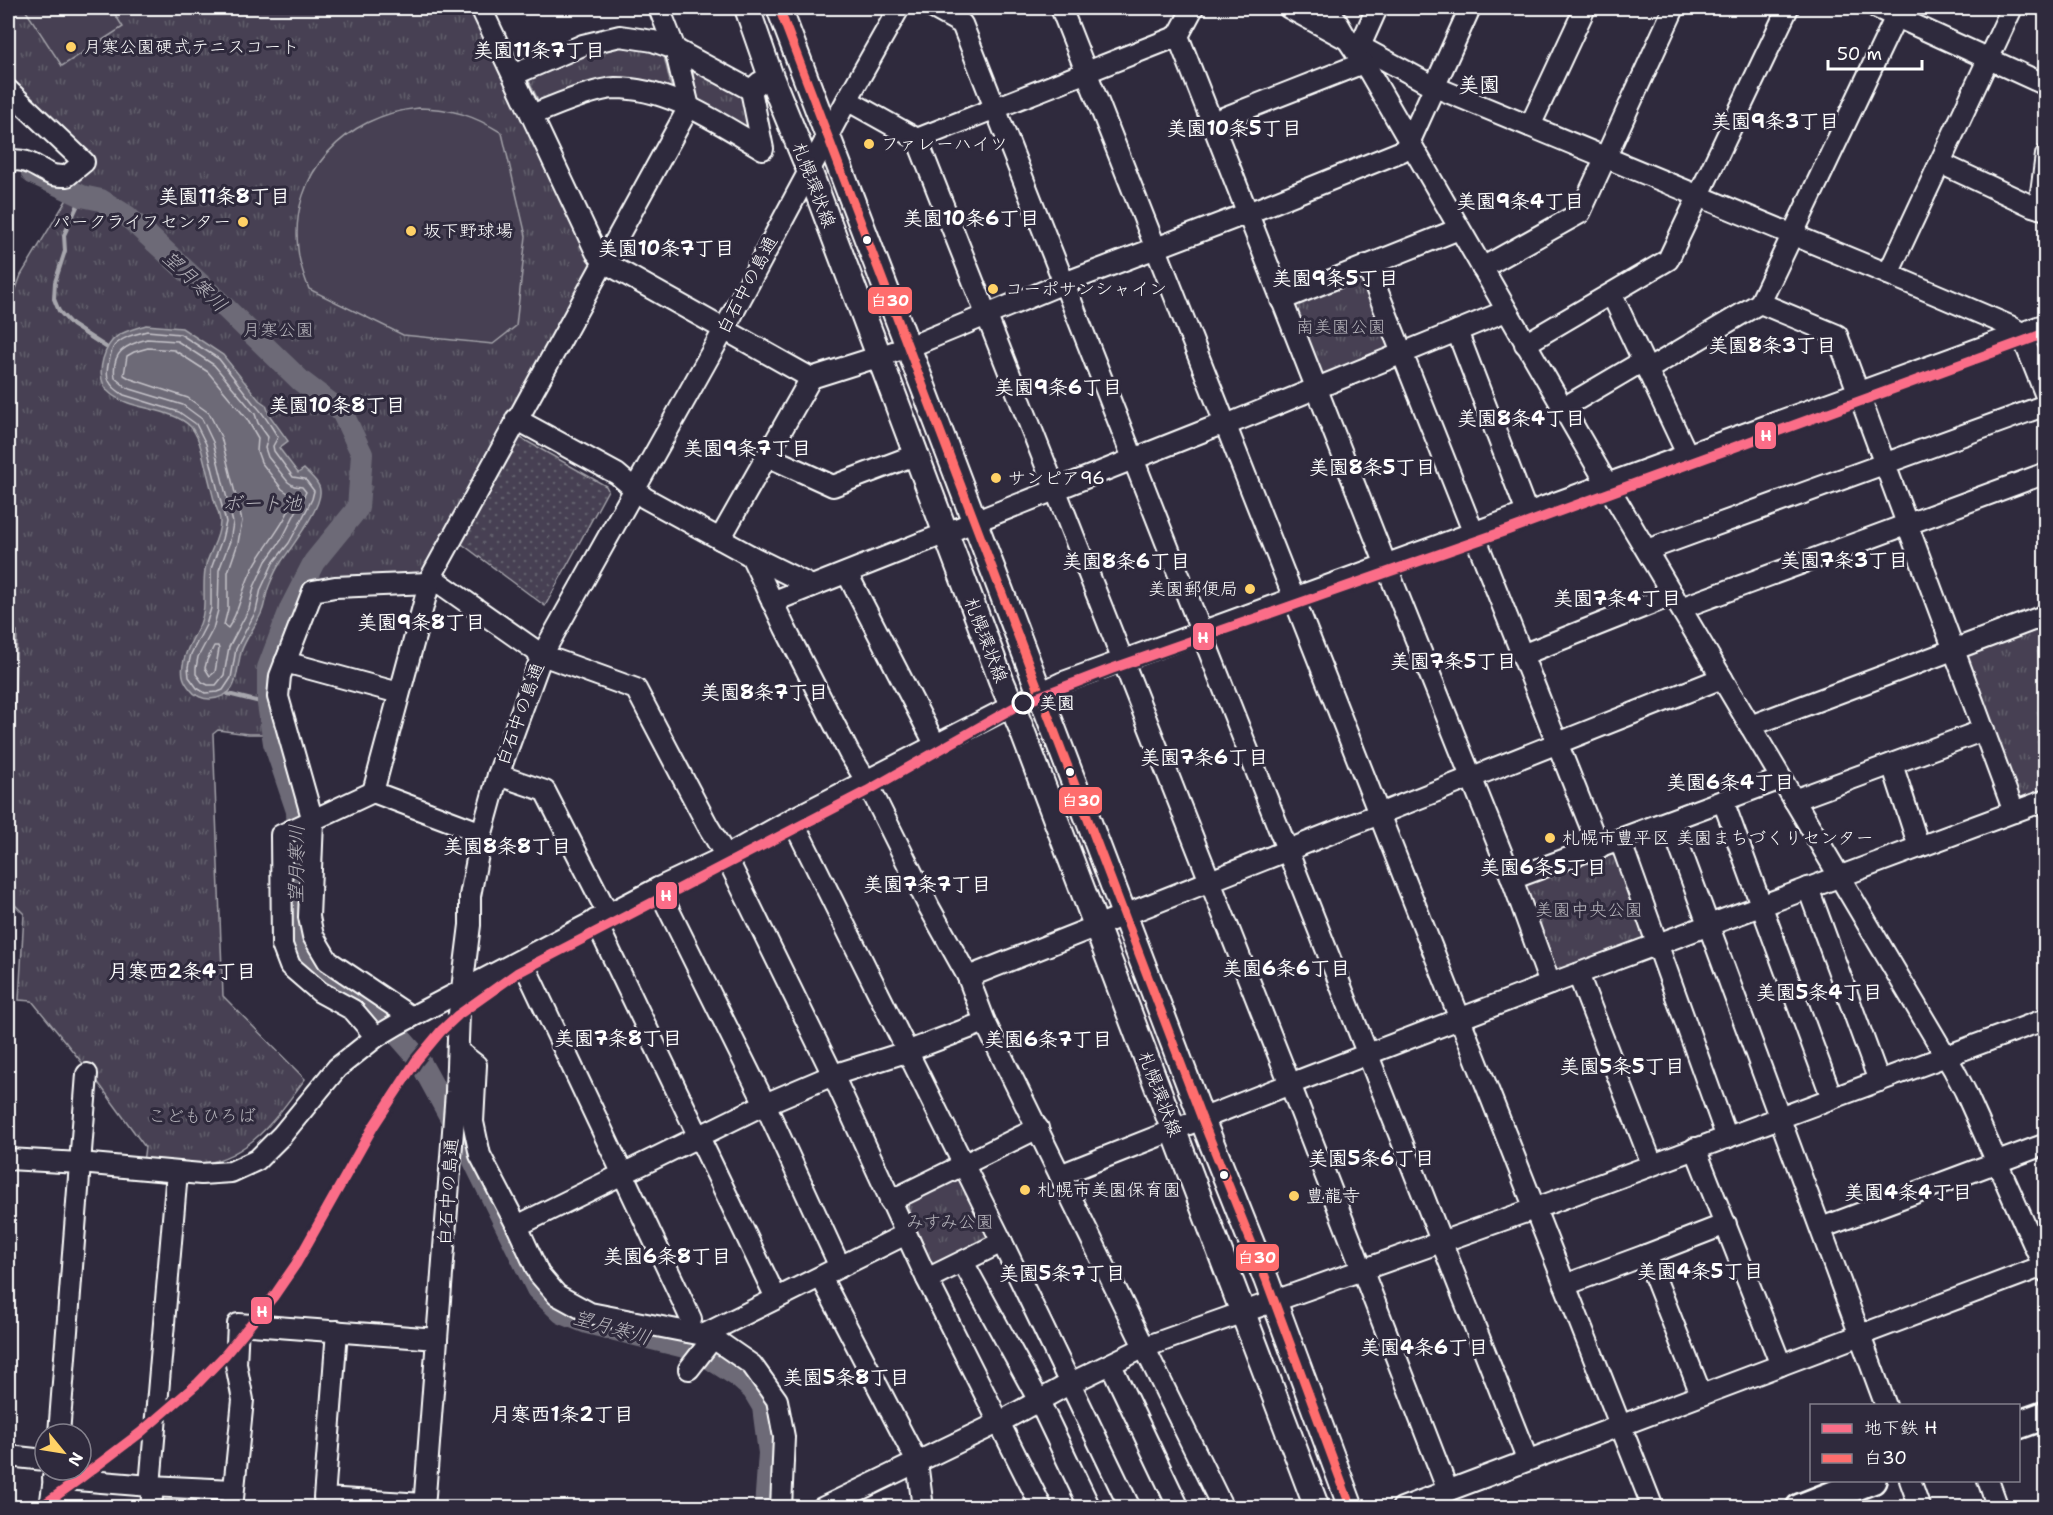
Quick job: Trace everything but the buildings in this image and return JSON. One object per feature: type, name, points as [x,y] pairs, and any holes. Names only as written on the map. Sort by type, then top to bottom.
[{"type":"highway","points":[[2020,1425],[2046,1414]]},
{"type":"highway","points":[[1800,1508],[1867,1482]]},
{"type":"main road","name":"札幌環状線","points":[[747,8],[771,77],[809,170],[915,455],[1317,1508]]},
{"type":"main road","name":"札幌環状線","points":[[779,8],[1351,1508]]},
{"type":"street","points":[[481,8],[596,252],[604,262],[811,378]]},
{"type":"street","points":[[373,792],[430,580],[516,419],[689,107],[675,50],[659,8]]},
{"type":"street","name":"白石中の島通","points":[[424,1506],[462,990],[470,925],[470,896],[482,833],[498,775],[542,655],[725,328],[846,100],[899,8]]},
{"type":"street","points":[[933,8],[962,24],[1527,1459]]},
{"type":"street","points":[[1061,8],[1653,1508]]},
{"type":"street","points":[[917,139],[1178,36],[1193,8]]},
{"type":"street","points":[[1289,8],[1357,50],[1435,87],[2010,326],[2021,333],[2046,396]]},
{"type":"street","points":[[1329,8],[1357,50],[1525,344],[1965,1090],[2045,1268],[1701,1394],[1402,1508]]},
{"type":"street","points":[[1213,122],[1357,50],[1377,8]]},
{"type":"street","points":[[720,539],[811,378],[909,347],[1064,283],[1402,151],[1409,143],[1470,8]]},
{"type":"street","points":[[1530,126],[1585,8]]},
{"type":"street","points":[[1482,268],[1580,213],[1674,8]]},
{"type":"street","points":[[1525,344],[1612,295],[1668,260],[1788,8]]},
{"type":"street","points":[[1877,8],[1898,12],[2046,84]]},
{"type":"street","points":[[1888,274],[2012,8]]},
{"type":"street","points":[[1563,408],[1760,303],[1898,12]]},
{"type":"street","points":[[513,75],[583,45],[620,36],[653,41],[675,50],[751,90]]},
{"type":"street","points":[[1178,36],[1512,879],[1550,984]]},
{"type":"street","points":[[751,90],[759,82],[771,77]]},
{"type":"street","points":[[532,115],[572,99],[614,88],[653,93],[689,107],[763,149],[751,90]]},
{"type":"street","points":[[8,90],[84,162],[67,176],[52,175],[39,167],[17,159],[8,161]]},
{"type":"street","points":[[846,100],[917,139],[1448,1491]]},
{"type":"street","points":[[1940,163],[2042,209],[2046,155]]},
{"type":"street","points":[[1281,300],[1460,229]]},
{"type":"street","points":[[1367,265],[1599,848]]},
{"type":"street","points":[[1612,295],[1687,454]]},
{"type":"street","points":[[1760,303],[1837,335],[2014,812]]},
{"type":"street","points":[[772,602],[1214,427],[1226,425],[1506,311]]},
{"type":"street","points":[[8,1159],[201,1174],[231,1172],[257,1160],[282,1135],[337,1068],[392,1028],[658,888],[726,856],[792,819],[1061,683],[2046,324]]},
{"type":"street","points":[[1457,331],[1527,513]]},
{"type":"street","points":[[1647,550],[2046,405]]},
{"type":"street","points":[[516,419],[617,474],[645,498],[751,556],[812,586]]},
{"type":"street","points":[[767,456],[833,486],[915,455]]},
{"type":"street","points":[[1522,656],[1906,525],[2046,473]]},
{"type":"street","points":[[751,556],[849,753],[867,782],[929,907],[968,977],[985,1022],[1223,1508]]},
{"type":"street","points":[[847,573],[936,746]]},
{"type":"street","points":[[392,1028],[328,961],[313,936],[309,917],[310,822],[278,697],[280,676],[313,591],[335,587],[430,580],[542,655],[636,689],[726,856],[833,1075],[927,1280],[1042,1508]]},
{"type":"street","points":[[1750,726],[2046,615]]},
{"type":"street","points":[[285,662],[399,693]]},
{"type":"street","points":[[968,977],[1722,678]]},
{"type":"street","points":[[1794,800],[1984,730]]},
{"type":"street","points":[[1892,764],[1919,847]]},
{"type":"street","points":[[498,775],[545,791],[698,1136],[776,1298]]},
{"type":"street","points":[[1512,879],[1781,779]]},
{"type":"street","points":[[392,1028],[320,992],[290,966],[282,945],[281,834],[373,792],[482,833]]},
{"type":"street","points":[[1060,1175],[1460,1017],[2046,800]]},
{"type":"street","points":[[1723,801],[1832,1098]]},
{"type":"street","points":[[792,819],[1002,1242],[1130,1508]]},
{"type":"street","points":[[1670,821],[1885,1404]]},
{"type":"street","points":[[1620,840],[1726,1138]]},
{"type":"street","points":[[658,888],[765,1104],[840,1267]]},
{"type":"street","points":[[1808,888],[1879,1081]]},
{"type":"street","points":[[522,960],[691,1319],[703,1338]]},
{"type":"street","points":[[1578,974],[1652,1164]]},
{"type":"street","points":[[822,1508],[1000,1422],[1069,1384],[1145,1347],[1534,1209],[2046,1019]]},
{"type":"street","points":[[517,1226],[765,1104],[833,1075],[906,1052],[985,1022]]},
{"type":"street","points":[[458,1052],[476,1065],[473,1122],[480,1155],[539,1274],[557,1295],[590,1313],[703,1338],[752,1365],[777,1400],[784,1437],[781,1508]]},
{"type":"street","points":[[60,1422],[87,1074]]},
{"type":"street","points":[[890,1201],[1038,1128]]},
{"type":"street","points":[[1821,1228],[2046,1144]]},
{"type":"street","points":[[1695,1148],[1781,1365]]},
{"type":"street","points":[[152,1508],[177,1172]]},
{"type":"street","points":[[1565,1285],[1726,1224]]},
{"type":"street","points":[[689,1369],[703,1338],[776,1298],[906,1234]]},
{"type":"street","points":[[927,1280],[1002,1242]]},
{"type":"street","points":[[1646,1255],[1701,1394]]},
{"type":"street","points":[[963,1262],[1039,1401],[1090,1508]]},
{"type":"street","points":[[821,1276],[917,1462],[923,1508]]},
{"type":"street","points":[[93,1476],[233,1499],[243,1400],[236,1364],[238,1324],[437,1339]]},
{"type":"street","points":[[338,1331],[324,1498],[424,1506]]},
{"type":"street","points":[[1112,1365],[1179,1508]]},
{"type":"street","points":[[8,1456],[33,1464]]},
{"type":"street","points":[[50,1508],[51,1482]]},
{"type":"street","points":[[1911,1482],[1920,1508]]},
{"type":"street","points":[[1989,1482],[1998,1508]]},
{"type":"green space","name":"月寒公園","points":[[8,8],[473,8],[596,264],[420,577],[315,584],[279,662],[281,734],[248,734],[218,730],[213,734],[223,996],[305,1079],[282,1110],[257,1137],[243,1148],[210,1163],[172,1166],[143,1162],[145,1147],[97,1081],[32,1001],[19,1000],[24,914],[8,898],[17,631],[8,629],[8,311],[21,275],[92,158],[8,79]]},
{"type":"green space","name":"月寒公園硬式テニスコート","points":[[24,8],[111,8],[123,27],[62,66]]},
{"type":"green space","points":[[610,47],[640,49],[664,56],[673,94],[638,83],[542,108],[527,77],[582,55]]},
{"type":"green space","points":[[700,68],[737,91],[746,106],[750,132],[700,108],[693,74]]},
{"type":"green space","name":"坂下野球場","points":[[419,108],[462,114],[502,133],[526,236],[516,326],[493,344],[403,335],[309,289],[302,269],[298,249],[298,221],[303,196],[313,173],[328,153],[346,136],[368,122],[392,113]]},
{"type":"green space","name":"南美園公園","points":[[1364,275],[1391,346],[1389,350],[1326,375],[1318,373],[1291,308],[1294,302]]},
{"type":"green space","points":[[521,438],[606,486],[608,490],[545,606],[458,541],[516,439]]},
{"type":"green space","points":[[2045,625],[2045,792],[2022,800],[2017,797],[1964,658],[1969,652]]},
{"type":"green space","name":"美園中央公園","points":[[1615,849],[1647,940],[1560,974],[1551,969],[1523,889],[1528,883]]},
{"type":"green space","name":"みすみ公園","points":[[961,1178],[992,1236],[987,1244],[933,1267],[908,1208],[909,1202]]},
{"type":"water","name":"ボート池","points":[[146,325],[182,328],[223,355],[259,400],[266,405],[270,416],[288,441],[279,448],[298,473],[304,469],[320,488],[316,508],[311,518],[272,578],[262,613],[241,652],[231,689],[227,694],[210,699],[202,698],[193,692],[182,672],[186,654],[202,617],[206,565],[220,528],[219,514],[199,442],[191,427],[179,418],[117,398],[107,390],[101,377],[103,359],[109,344],[124,332]]},
{"type":"waterway","name":"望月寒川","points":[[32,173],[82,196],[101,200],[127,216],[301,381],[342,412],[362,454],[358,508],[314,562],[291,607],[268,668],[268,704],[274,743],[297,811],[298,844],[294,903],[298,941],[318,974],[375,1009],[418,1058],[471,1155],[537,1289],[562,1313],[587,1323],[697,1350],[737,1376],[753,1390],[763,1407],[769,1453],[765,1508]]},
{"type":"waterway","points":[[82,196],[64,235],[65,251],[55,282],[54,299],[59,311],[72,325],[106,347]]},
{"type":"waterway","points":[[228,694],[268,704]]},
{"type":"metro line","name":"H","points":[[39,1508],[140,1433],[198,1383],[225,1355],[274,1296],[296,1264],[373,1127],[416,1061],[458,1015],[517,973],[867,791],[1020,704],[1111,669],[1508,530],[2046,333]]},
{"type":"transit line","name":"白30","points":[[779,8],[1202,1119],[1266,1279],[1351,1508]]},
{"type":"place","name":"月寒公園硬式テニスコート","points":[[71,47]]},
{"type":"place","name":"ファレーハイツ","points":[[869,144]]},
{"type":"place","name":"パークライフセンター","points":[[243,222]]},
{"type":"place","name":"坂下野球場","points":[[411,231]]},
{"type":"place","name":"コーポサンシャイン","points":[[993,289]]},
{"type":"place","name":"サンピア96","points":[[996,478]]},
{"type":"place","name":"美園郵便局","points":[[1250,589]]},
{"type":"place","name":"美園","points":[[1023,703]]},
{"type":"place","name":"札幌市豊平区 美園まちづくりセンター","points":[[1550,838]]},
{"type":"place","name":"札幌市美園保育園","points":[[1025,1190]]},
{"type":"place","name":"豊龍寺","points":[[1294,1196]]},
{"type":"district","name":"美園11条7丁目","points":[[539,50]]},
{"type":"district","name":"美園","points":[[1479,85]]},
{"type":"district","name":"美園9条3丁目","points":[[1775,121]]},
{"type":"district","name":"美園10条5丁目","points":[[1234,128]]},
{"type":"district","name":"美園11条8丁目","points":[[224,196]]},
{"type":"district","name":"美園9条4丁目","points":[[1520,201]]},
{"type":"district","name":"美園10条6丁目","points":[[971,218]]},
{"type":"district","name":"美園10条7丁目","points":[[666,248]]},
{"type":"district","name":"美園9条5丁目","points":[[1335,278]]},
{"type":"district","name":"美園8条3丁目","points":[[1772,345]]},
{"type":"district","name":"美園9条6丁目","points":[[1058,387]]},
{"type":"district","name":"美園10条8丁目","points":[[337,405]]},
{"type":"district","name":"美園8条4丁目","points":[[1521,418]]},
{"type":"district","name":"美園9条7丁目","points":[[747,448]]},
{"type":"district","name":"美園8条5丁目","points":[[1372,467]]},
{"type":"district","name":"美園7条3丁目","points":[[1844,560]]},
{"type":"district","name":"美園8条6丁目","points":[[1126,561]]},
{"type":"district","name":"美園7条4丁目","points":[[1617,598]]},
{"type":"district","name":"美園9条8丁目","points":[[421,622]]},
{"type":"district","name":"美園7条5丁目","points":[[1453,661]]},
{"type":"district","name":"美園8条7丁目","points":[[764,692]]},
{"type":"district","name":"美園7条6丁目","points":[[1204,757]]},
{"type":"district","name":"美園6条4丁目","points":[[1730,782]]},
{"type":"district","name":"美園8条8丁目","points":[[507,846]]},
{"type":"district","name":"美園6条5丁目","points":[[1543,867]]},
{"type":"district","name":"美園7条7丁目","points":[[927,884]]},
{"type":"district","name":"美園6条6丁目","points":[[1286,968]]},
{"type":"district","name":"月寒西2条4丁目","points":[[182,971]]},
{"type":"district","name":"美園5条4丁目","points":[[1819,992]]},
{"type":"district","name":"美園7条8丁目","points":[[618,1038]]},
{"type":"district","name":"美園6条7丁目","points":[[1048,1039]]},
{"type":"district","name":"美園5条5丁目","points":[[1622,1066]]},
{"type":"district","name":"美園5条6丁目","points":[[1371,1158]]},
{"type":"district","name":"美園4条4丁目","points":[[1908,1192]]},
{"type":"district","name":"美園6条8丁目","points":[[667,1256]]},
{"type":"district","name":"美園4条5丁目","points":[[1700,1271]]},
{"type":"district","name":"美園5条7丁目","points":[[1062,1273]]},
{"type":"district","name":"美園4条6丁目","points":[[1424,1347]]},
{"type":"district","name":"美園5条8丁目","points":[[846,1377]]},
{"type":"district","name":"月寒西1条2丁目","points":[[562,1414]]},
{"type":"park label","name":"こどもひろば","points":[[202,1116]]}]
